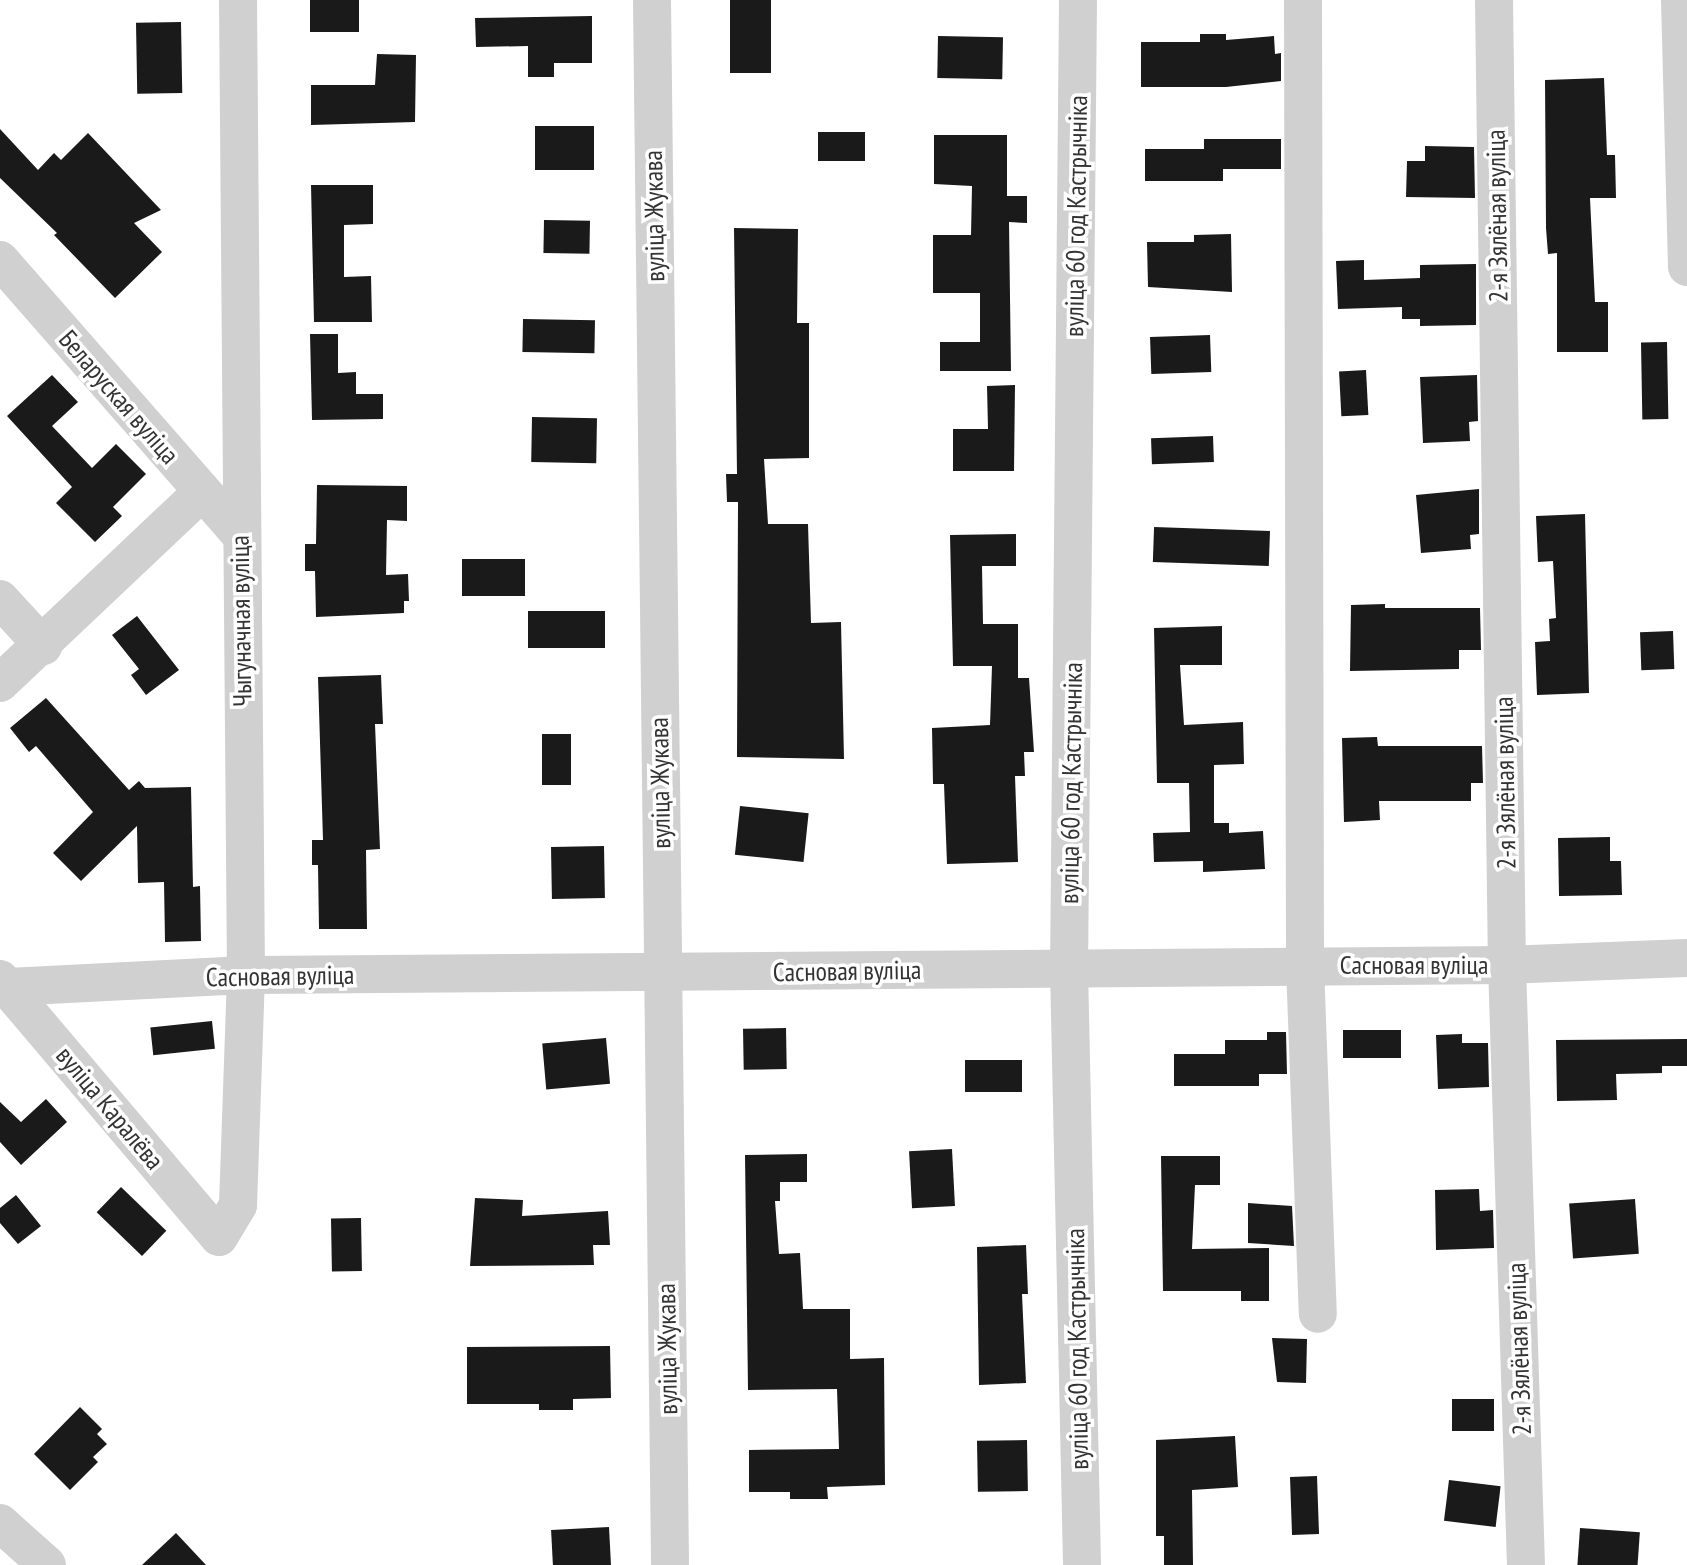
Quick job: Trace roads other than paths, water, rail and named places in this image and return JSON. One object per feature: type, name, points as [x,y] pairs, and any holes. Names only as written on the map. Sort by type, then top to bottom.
[{"type":"street","name":"Чыгуначная вуліца","points":[[219,1237],[238,1205],[246,975],[239,533],[238,0]]},
{"type":"street","name":"вуліца Жукава","points":[[652,0],[670,1565]]},
{"type":"street","name":"вуліца 60 год Кастрычніка","points":[[1078,0],[1069,968],[1082,1565]]},
{"type":"street","points":[[1303,0],[1305,965],[1318,1314]]},
{"type":"street","name":"2-я Зялёная вуліца","points":[[1494,0],[1507,965],[1526,1565]]},
{"type":"street","points":[[1680,0],[1687,267]]},
{"type":"street","name":"Беларуская вуліца","points":[[0,260],[239,533]]},
{"type":"street","points":[[0,683],[43,646],[202,492]]},
{"type":"street","points":[[0,599],[43,646]]},
{"type":"street","name":"Сасновая вуліца","points":[[4,983],[246,975],[1507,965],[1687,958]]},
{"type":"street","name":"вуліца Каралёва","points":[[4,983],[219,1237]]}]
